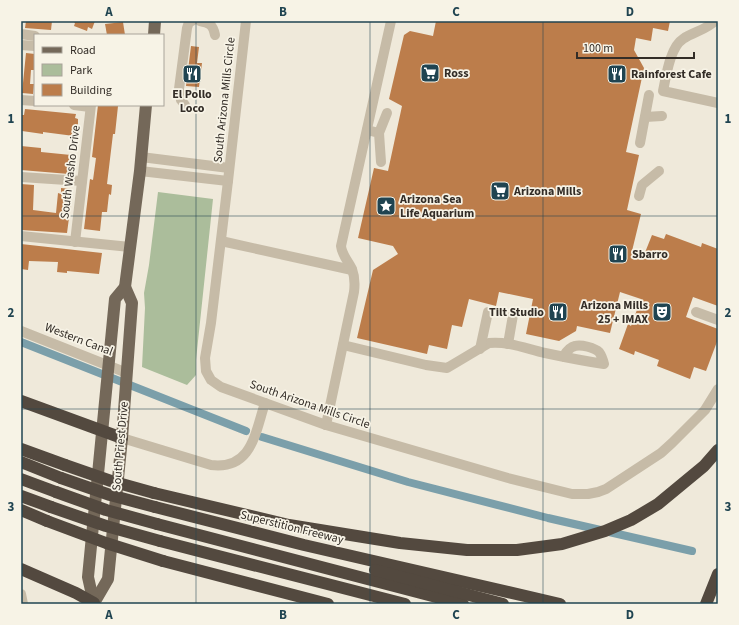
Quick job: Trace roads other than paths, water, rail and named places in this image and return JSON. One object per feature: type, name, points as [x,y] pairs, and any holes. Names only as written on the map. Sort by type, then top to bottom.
[{"type":"highway","points":[[21,401],[122,438]]},
{"type":"highway","points":[[21,449],[111,481],[154,493],[289,524],[400,543],[467,550],[517,550],[562,544],[605,531],[631,520],[658,504],[704,466],[718,450]]},
{"type":"highway","name":"Superstition Freeway","points":[[21,462],[61,478],[155,507],[304,545],[560,604]]},
{"type":"highway","points":[[21,479],[106,510],[463,604]]},
{"type":"highway","points":[[21,496],[106,526],[405,604]]},
{"type":"highway","points":[[155,507],[273,546],[503,604]]},
{"type":"highway","points":[[21,510],[106,543],[162,561],[328,604]]},
{"type":"highway","points":[[21,569],[76,593],[94,603]]},
{"type":"highway","points":[[706,604],[718,574]]},
{"type":"highway","points":[[235,580],[301,604]]},
{"type":"main road","points":[[154,34],[155,21]]},
{"type":"main road","name":"South Priest Drive","points":[[94,603],[108,579],[122,438],[132,303],[125,287],[140,172],[146,106]]},
{"type":"main road","name":"South Priest Drive","points":[[94,603],[88,577],[115,299],[125,287]]},
{"type":"street","points":[[184,105],[181,100],[179,89],[187,28],[189,22],[192,21]]},
{"type":"street","points":[[200,21],[209,22],[213,27],[215,35]]},
{"type":"street","name":"South Arizona Mills Circle","points":[[246,21],[230,168],[205,358],[206,371],[211,380],[222,387],[326,425],[508,478],[580,495],[606,489],[661,453],[705,410],[718,389]]},
{"type":"street","points":[[326,425],[354,292],[355,280],[341,246],[391,21]]},
{"type":"street","points":[[713,21],[710,26],[681,40],[670,58],[663,91],[718,103]]},
{"type":"street","points":[[21,34],[34,36]]},
{"type":"street","points":[[21,45],[34,46]]},
{"type":"street","points":[[640,143],[649,95]]},
{"type":"street","points":[[21,100],[34,101]]},
{"type":"street","name":"South Washo Drive","points":[[75,242],[91,106]]},
{"type":"street","points":[[381,162],[379,133],[387,113]]},
{"type":"street","points":[[645,117],[662,116]]},
{"type":"street","points":[[367,130],[379,133]]},
{"type":"street","points":[[141,157],[230,168]]},
{"type":"street","points":[[639,196],[642,185],[659,171]]},
{"type":"street","points":[[140,172],[228,181]]},
{"type":"street","points":[[21,177],[82,181]]},
{"type":"street","points":[[21,236],[130,247]]},
{"type":"street","points":[[221,241],[352,270]]},
{"type":"street","points":[[480,349],[488,312]]},
{"type":"street","points":[[696,312],[718,320]]},
{"type":"street","points":[[508,344],[513,315]]},
{"type":"street","name":"Western Canal","points":[[21,331],[127,374]]},
{"type":"street","points":[[343,345],[426,365],[446,368],[489,343],[508,344],[604,364]]},
{"type":"street","points":[[122,438],[218,466],[233,463],[240,460],[248,452],[265,403]]},
{"type":"street","points":[[21,594],[23,604]]},
{"type":"waterway","points":[[21,342],[246,431]]},
{"type":"waterway","points":[[262,437],[408,482],[548,518],[692,551]]},
{"type":"place","name":"Ross","points":[[430,73]]},
{"type":"place","name":"El Pollo Loco","points":[[192,74]]},
{"type":"place","name":"Rainforest Cafe","points":[[617,74]]},
{"type":"place","name":"Arizona Mills","points":[[500,191]]},
{"type":"place","name":"Arizona Sea Life Aquarium","points":[[386,206]]},
{"type":"place","name":"Sbarro","points":[[618,254]]},
{"type":"place","name":"Tilt Studio","points":[[558,312]]},
{"type":"place","name":"Arizona Mills 25 + IMAX","points":[[662,312]]}]
